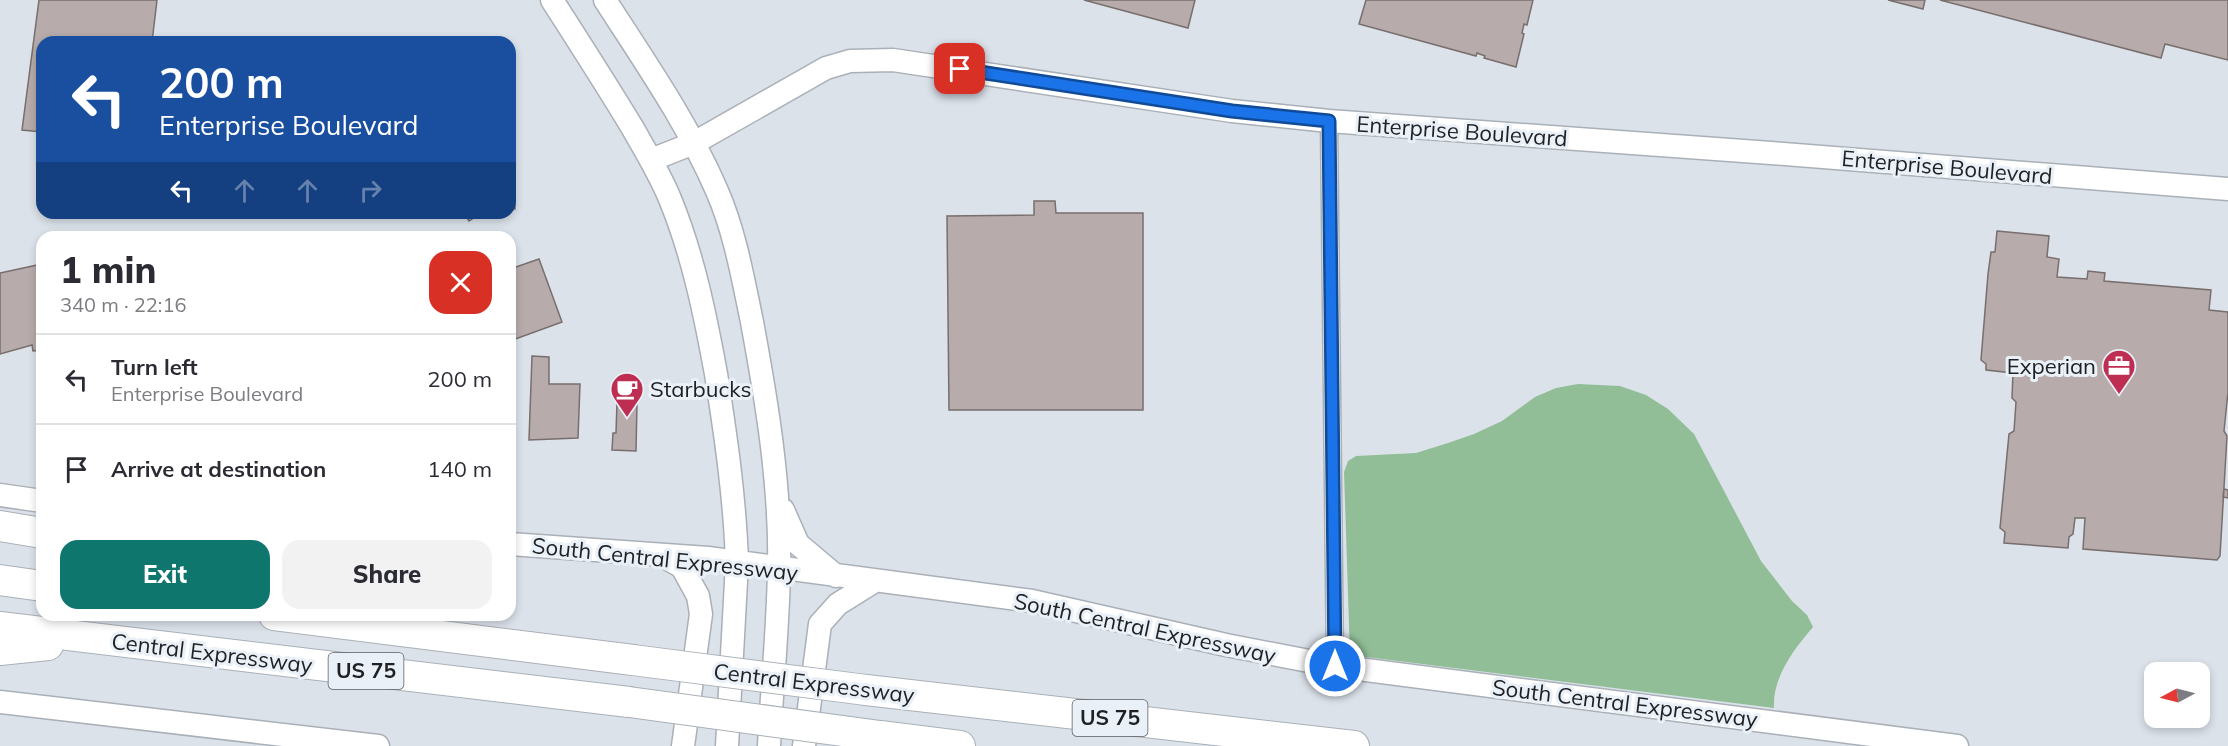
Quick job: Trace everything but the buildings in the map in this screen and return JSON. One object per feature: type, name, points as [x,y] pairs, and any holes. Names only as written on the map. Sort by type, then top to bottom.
[{"type":"highway","points":[[0,526],[36,532]]},
{"type":"highway","points":[[0,580],[36,585]]},
{"type":"highway","name":"Central Expressway","points":[[372,622],[633,660],[866,690],[1354,746]]},
{"type":"highway","name":"Central Expressway","points":[[0,627],[629,702],[960,746]]},
{"type":"highway","points":[[0,650],[103,640]]},
{"type":"main road","points":[[552,0],[610,90],[651,160],[670,198],[691,259],[707,324],[732,481],[737,563],[727,746]]},
{"type":"main road","points":[[605,0],[694,143],[718,194],[747,297],[764,394],[777,495],[779,569],[769,746]]},
{"type":"main road","name":"Enterprise Boulevard","points":[[651,160],[694,143],[826,68],[850,61],[904,61],[1232,111],[1329,121],[2228,189]]},
{"type":"main road","points":[[0,495],[36,500]]},
{"type":"main road","points":[[777,495],[798,544],[837,576]]},
{"type":"main road","name":"South Central Expressway","points":[[516,544],[658,554],[1032,601],[1226,645],[1335,666],[1957,746]]},
{"type":"main road","points":[[658,554],[682,567],[698,596],[701,614],[684,746]]},
{"type":"main road","points":[[804,746],[820,624],[838,604],[875,581]]},
{"type":"main road","points":[[0,702],[378,746]]},
{"type":"street","points":[[1329,121],[1335,666]]},
{"type":"green space","points":[[1578,384],[1620,386],[1646,395],[1668,409],[1694,434],[1761,561],[1792,601],[1807,615],[1813,627],[1792,654],[1780,675],[1774,697],[1774,708],[1350,655],[1344,472],[1348,461],[1356,456],[1416,453],[1448,443],[1502,421],[1535,397],[1556,388]]},
{"type":"place","name":"Experian","points":[[2119,395]]},
{"type":"place","name":"Starbucks","points":[[627,418]]},
{"type":"route","points":[[960,69],[1232,111],[1329,121],[1335,666]]}]
